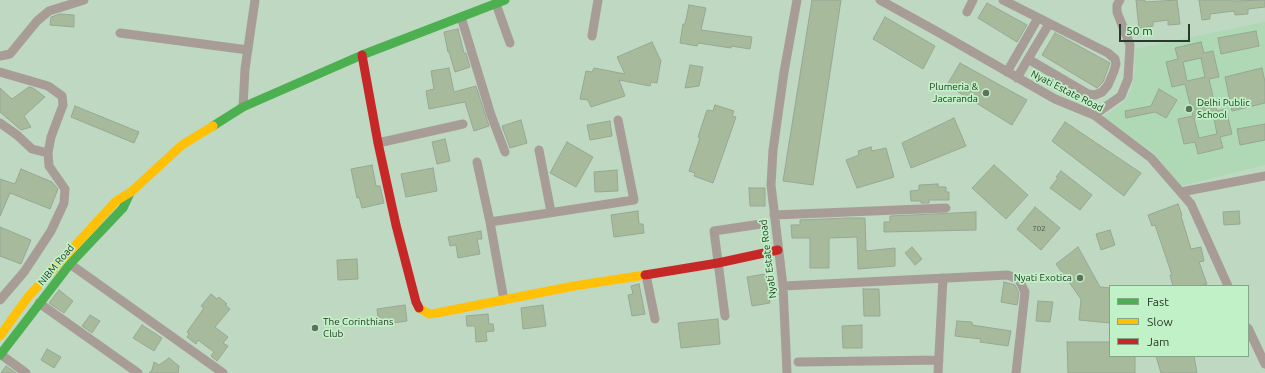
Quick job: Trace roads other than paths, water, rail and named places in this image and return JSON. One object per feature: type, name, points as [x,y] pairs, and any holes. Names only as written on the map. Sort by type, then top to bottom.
[{"type":"main road","points":[[0,336],[3,326],[116,201],[131,192],[182,145],[242,107],[362,55],[505,0]]},
{"type":"main road","points":[[362,55],[378,143],[396,225],[416,302],[420,310],[429,314],[574,286],[718,263],[778,250]]},
{"type":"main road","name":"NIBM Road","points":[[0,354],[70,264],[123,208],[131,192]]},
{"type":"street","points":[[0,56],[10,54],[37,21],[49,11],[84,0]]},
{"type":"street","points":[[242,107],[255,0]]},
{"type":"street","points":[[592,36],[598,0]]},
{"type":"street","name":"Nyati Estate Road","points":[[787,373],[783,286],[771,185],[773,150],[784,72],[797,0]]},
{"type":"street","name":"Nyati Estate Road","points":[[880,0],[1055,99],[1094,115],[1151,158],[1191,204],[1228,285]]},
{"type":"street","points":[[966,12],[973,0]]},
{"type":"street","points":[[1003,0],[1048,24],[1108,52],[1115,59],[1116,64],[1108,85],[1102,92],[1095,95],[1088,94],[1028,59]]},
{"type":"street","points":[[1094,115],[1121,96],[1128,79],[1130,46],[1117,12],[1117,5],[1120,0]]},
{"type":"street","points":[[496,4],[510,43]]},
{"type":"street","points":[[461,17],[491,114],[505,152]]},
{"type":"street","points":[[1008,72],[1038,18]]},
{"type":"street","points":[[1017,78],[1048,24]]},
{"type":"street","points":[[120,33],[248,50]]},
{"type":"street","points":[[0,72],[48,86],[62,96],[63,105],[51,137],[48,153],[49,166],[65,190],[64,203],[51,231],[24,272],[0,300]]},
{"type":"street","points":[[490,222],[634,200],[618,120]]},
{"type":"street","points":[[0,122],[32,149],[48,153]]},
{"type":"street","points":[[378,143],[463,124]]},
{"type":"street","points":[[540,150],[551,212]]},
{"type":"street","points":[[477,162],[490,222],[504,300]]},
{"type":"street","points":[[1181,192],[1265,176]]},
{"type":"street","points":[[774,214],[946,208]]},
{"type":"street","points":[[725,316],[714,231],[761,224]]},
{"type":"street","points":[[70,264],[223,373]]},
{"type":"street","points":[[646,275],[655,319]]},
{"type":"street","points":[[783,286],[1008,275],[1019,280],[1025,292],[1016,373]]},
{"type":"street","points":[[938,373],[943,278]]},
{"type":"street","points":[[39,303],[138,373]]},
{"type":"street","points":[[3,326],[15,336]]},
{"type":"street","points":[[1249,330],[1265,364]]},
{"type":"street","points":[[0,354],[26,373]]},
{"type":"street","points":[[798,362],[939,360]]},
{"type":"place","name":"Plumeria & Jacaranda","points":[[986,93]]},
{"type":"place","name":"Delhi Public School","points":[[1189,109]]},
{"type":"place","name":"Nyati Exotica","points":[[1080,278]]},
{"type":"place","name":"The Corinthians Club","points":[[315,328]]}]
